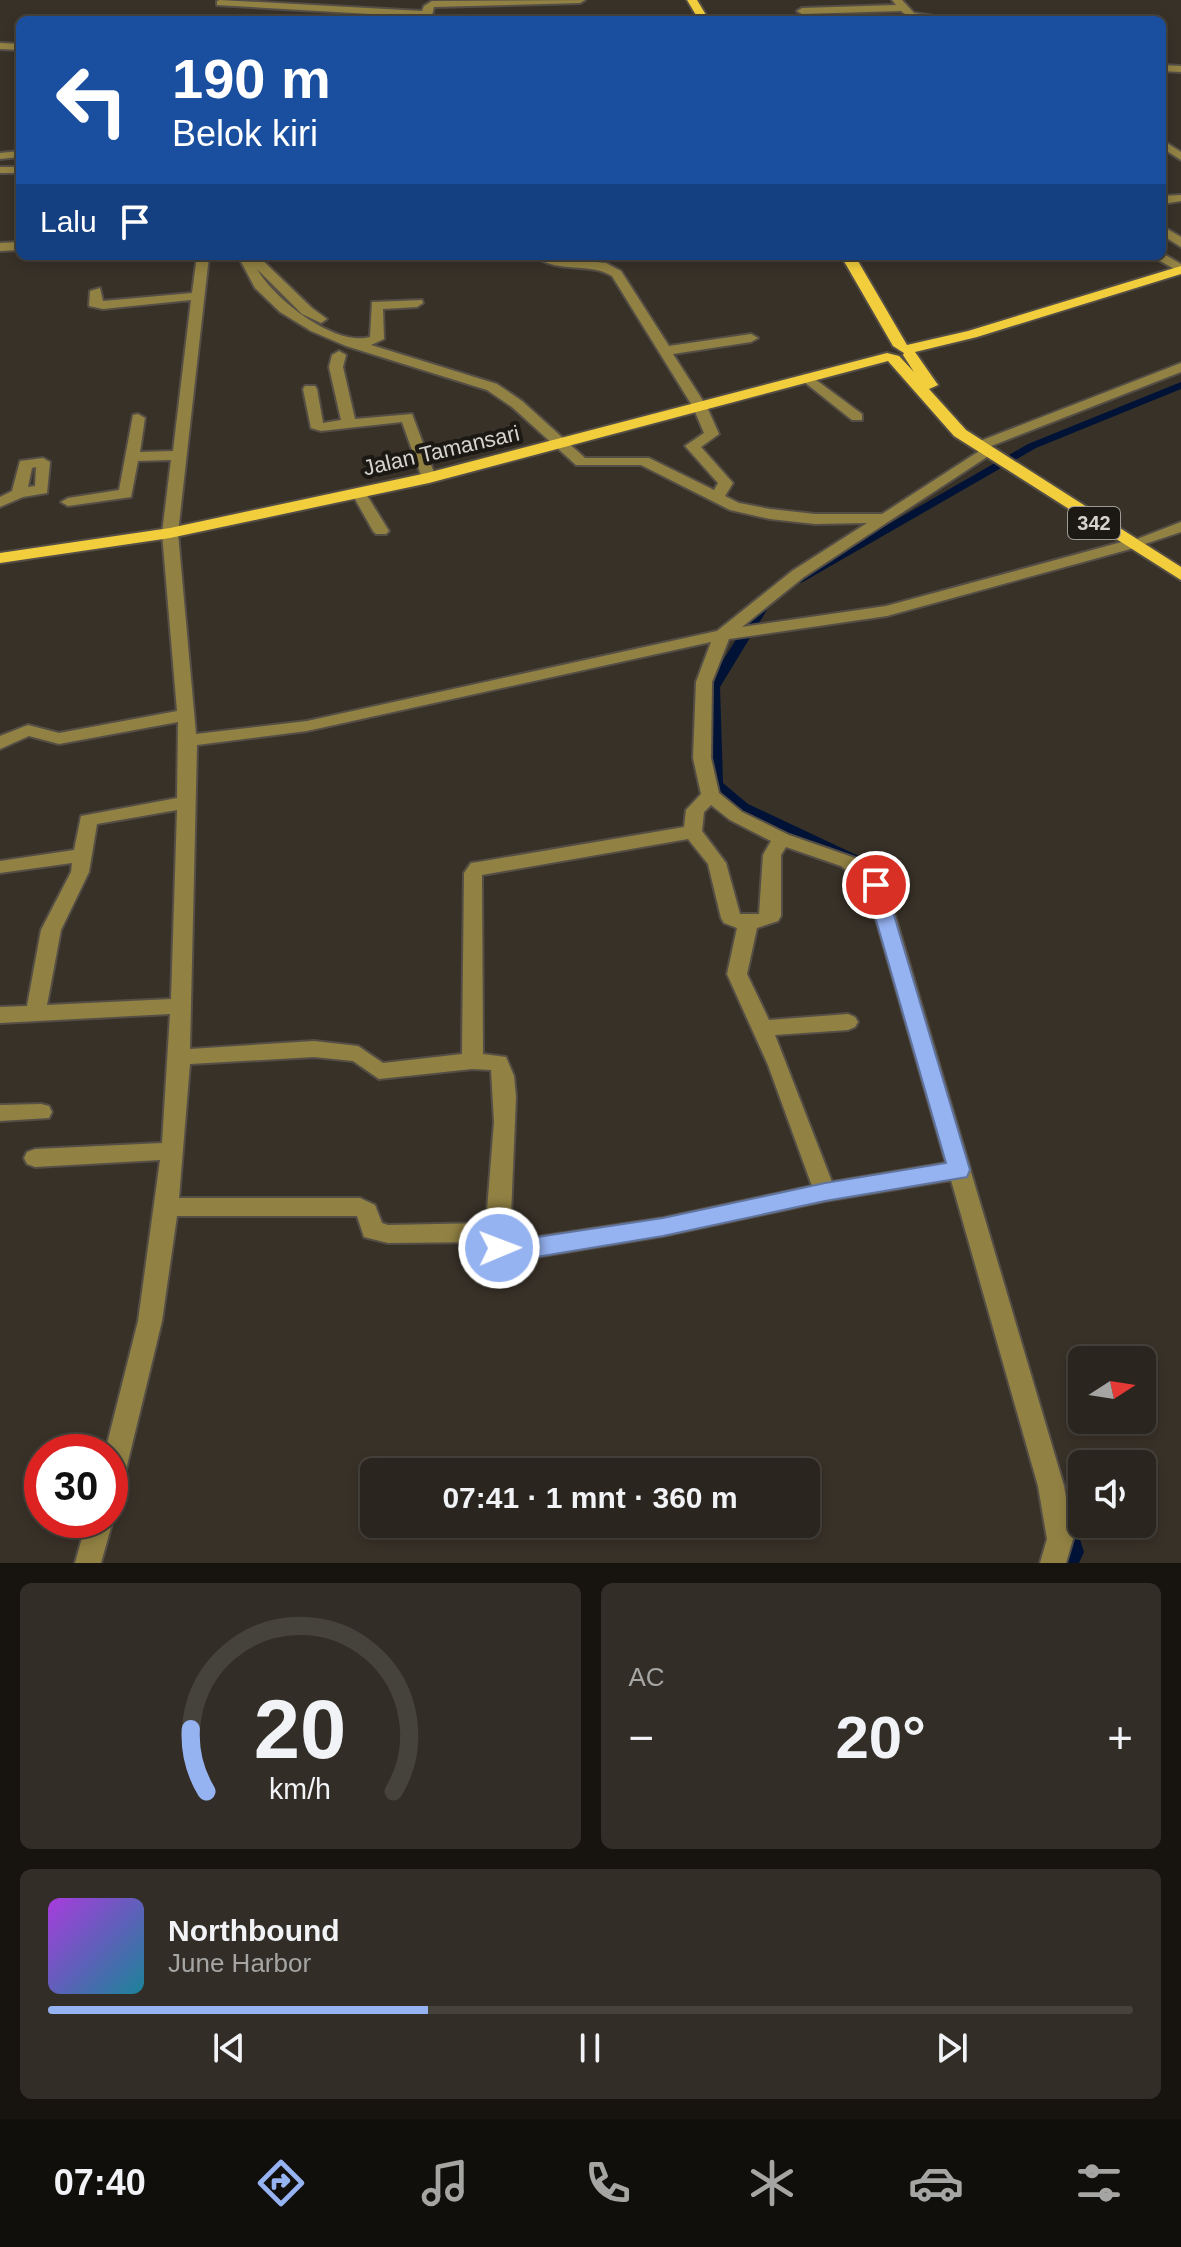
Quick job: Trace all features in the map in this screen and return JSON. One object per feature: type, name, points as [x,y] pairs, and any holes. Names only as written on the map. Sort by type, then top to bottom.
[{"type":"main road","name":"342","points":[[841,260],[898,352],[947,421],[988,450],[1137,542],[1181,575]]},
{"type":"main road","name":"342","points":[[850,260],[898,352]]},
{"type":"main road","name":"Jalan Tamansari","points":[[0,558],[170,533],[429,478],[972,334],[1181,269]]},
{"type":"main road","name":"342","points":[[1137,542],[1181,561]]},
{"type":"street","points":[[426,16],[432,4],[580,0]]},
{"type":"street","points":[[801,6],[824,1]]},
{"type":"street","points":[[220,3],[411,16]]},
{"type":"street","points":[[801,6],[903,8],[923,16]]},
{"type":"street","points":[[872,16],[903,8]]},
{"type":"street","points":[[122,1434],[150,1321],[167,1207],[180,1057],[188,741],[170,533],[202,260]]},
{"type":"street","points":[[246,260],[255,277],[281,308],[313,326],[360,344],[492,387],[568,442]]},
{"type":"street","points":[[255,260],[260,268],[307,311],[330,323],[492,379],[508,388],[568,442],[581,462],[644,461],[735,507],[782,516],[885,518]]},
{"type":"street","points":[[553,260],[572,266],[606,267],[617,274],[700,407],[712,437],[692,446],[726,483],[716,498]]},
{"type":"street","points":[[96,291],[94,303],[103,305],[198,296]]},
{"type":"street","points":[[377,339],[377,305],[417,303]]},
{"type":"street","points":[[664,351],[751,338]]},
{"type":"street","points":[[360,344],[377,339]]},
{"type":"street","points":[[339,355],[336,367],[349,424]]},
{"type":"street","points":[[1053,1563],[1060,1539],[1051,1486],[876,885],[848,862],[782,839],[736,816],[710,795],[702,758],[704,682],[727,635],[785,583],[988,450],[1181,367]]},
{"type":"street","points":[[808,378],[857,417]]},
{"type":"street","points":[[310,389],[316,425],[407,417],[429,478]]},
{"type":"street","points":[[68,502],[126,494],[138,418]]},
{"type":"street","points":[[134,457],[179,455]]},
{"type":"street","points":[[358,492],[381,531]]},
{"type":"street","points":[[0,503],[19,493]]},
{"type":"street","points":[[188,741],[307,726],[727,635],[887,611],[1181,527]]},
{"type":"street","points":[[0,743],[28,730],[59,739],[186,715]]},
{"type":"street","points":[[710,795],[695,810],[693,832],[717,863],[731,918],[748,923],[771,916],[771,862],[782,839]]},
{"type":"street","points":[[36,1012],[51,930],[80,872],[90,817],[187,802]]},
{"type":"street","points":[[472,1061],[473,873],[478,868],[693,832]]},
{"type":"street","points":[[0,867],[83,855]]},
{"type":"street","points":[[748,923],[737,974],[763,1028],[825,1192]]},
{"type":"street","points":[[0,1015],[181,1006]]},
{"type":"street","points":[[763,1028],[848,1022]]},
{"type":"street","points":[[180,1057],[314,1049],[358,1054],[379,1071],[472,1061],[499,1063],[506,1086],[499,1248],[524,1249],[663,1227],[825,1192],[959,1170]]},
{"type":"street","points":[[0,1113],[41,1112]]},
{"type":"street","points":[[35,1158],[172,1151]]},
{"type":"street","points":[[167,1207],[360,1207],[367,1211],[372,1230],[388,1234],[498,1232]]},
{"type":"street","points":[[88,1563],[95,1538]]},
{"type":"waterway","points":[[797,580],[1032,446],[1181,385]]},
{"type":"waterway","points":[[767,600],[713,687],[716,784],[743,807],[877,871],[884,894]]},
{"type":"waterway","points":[[1066,1525],[1074,1552],[1069,1563]]},
{"type":"route","points":[[499,1248],[524,1249],[663,1227],[825,1192],[959,1170],[876,885]]}]
